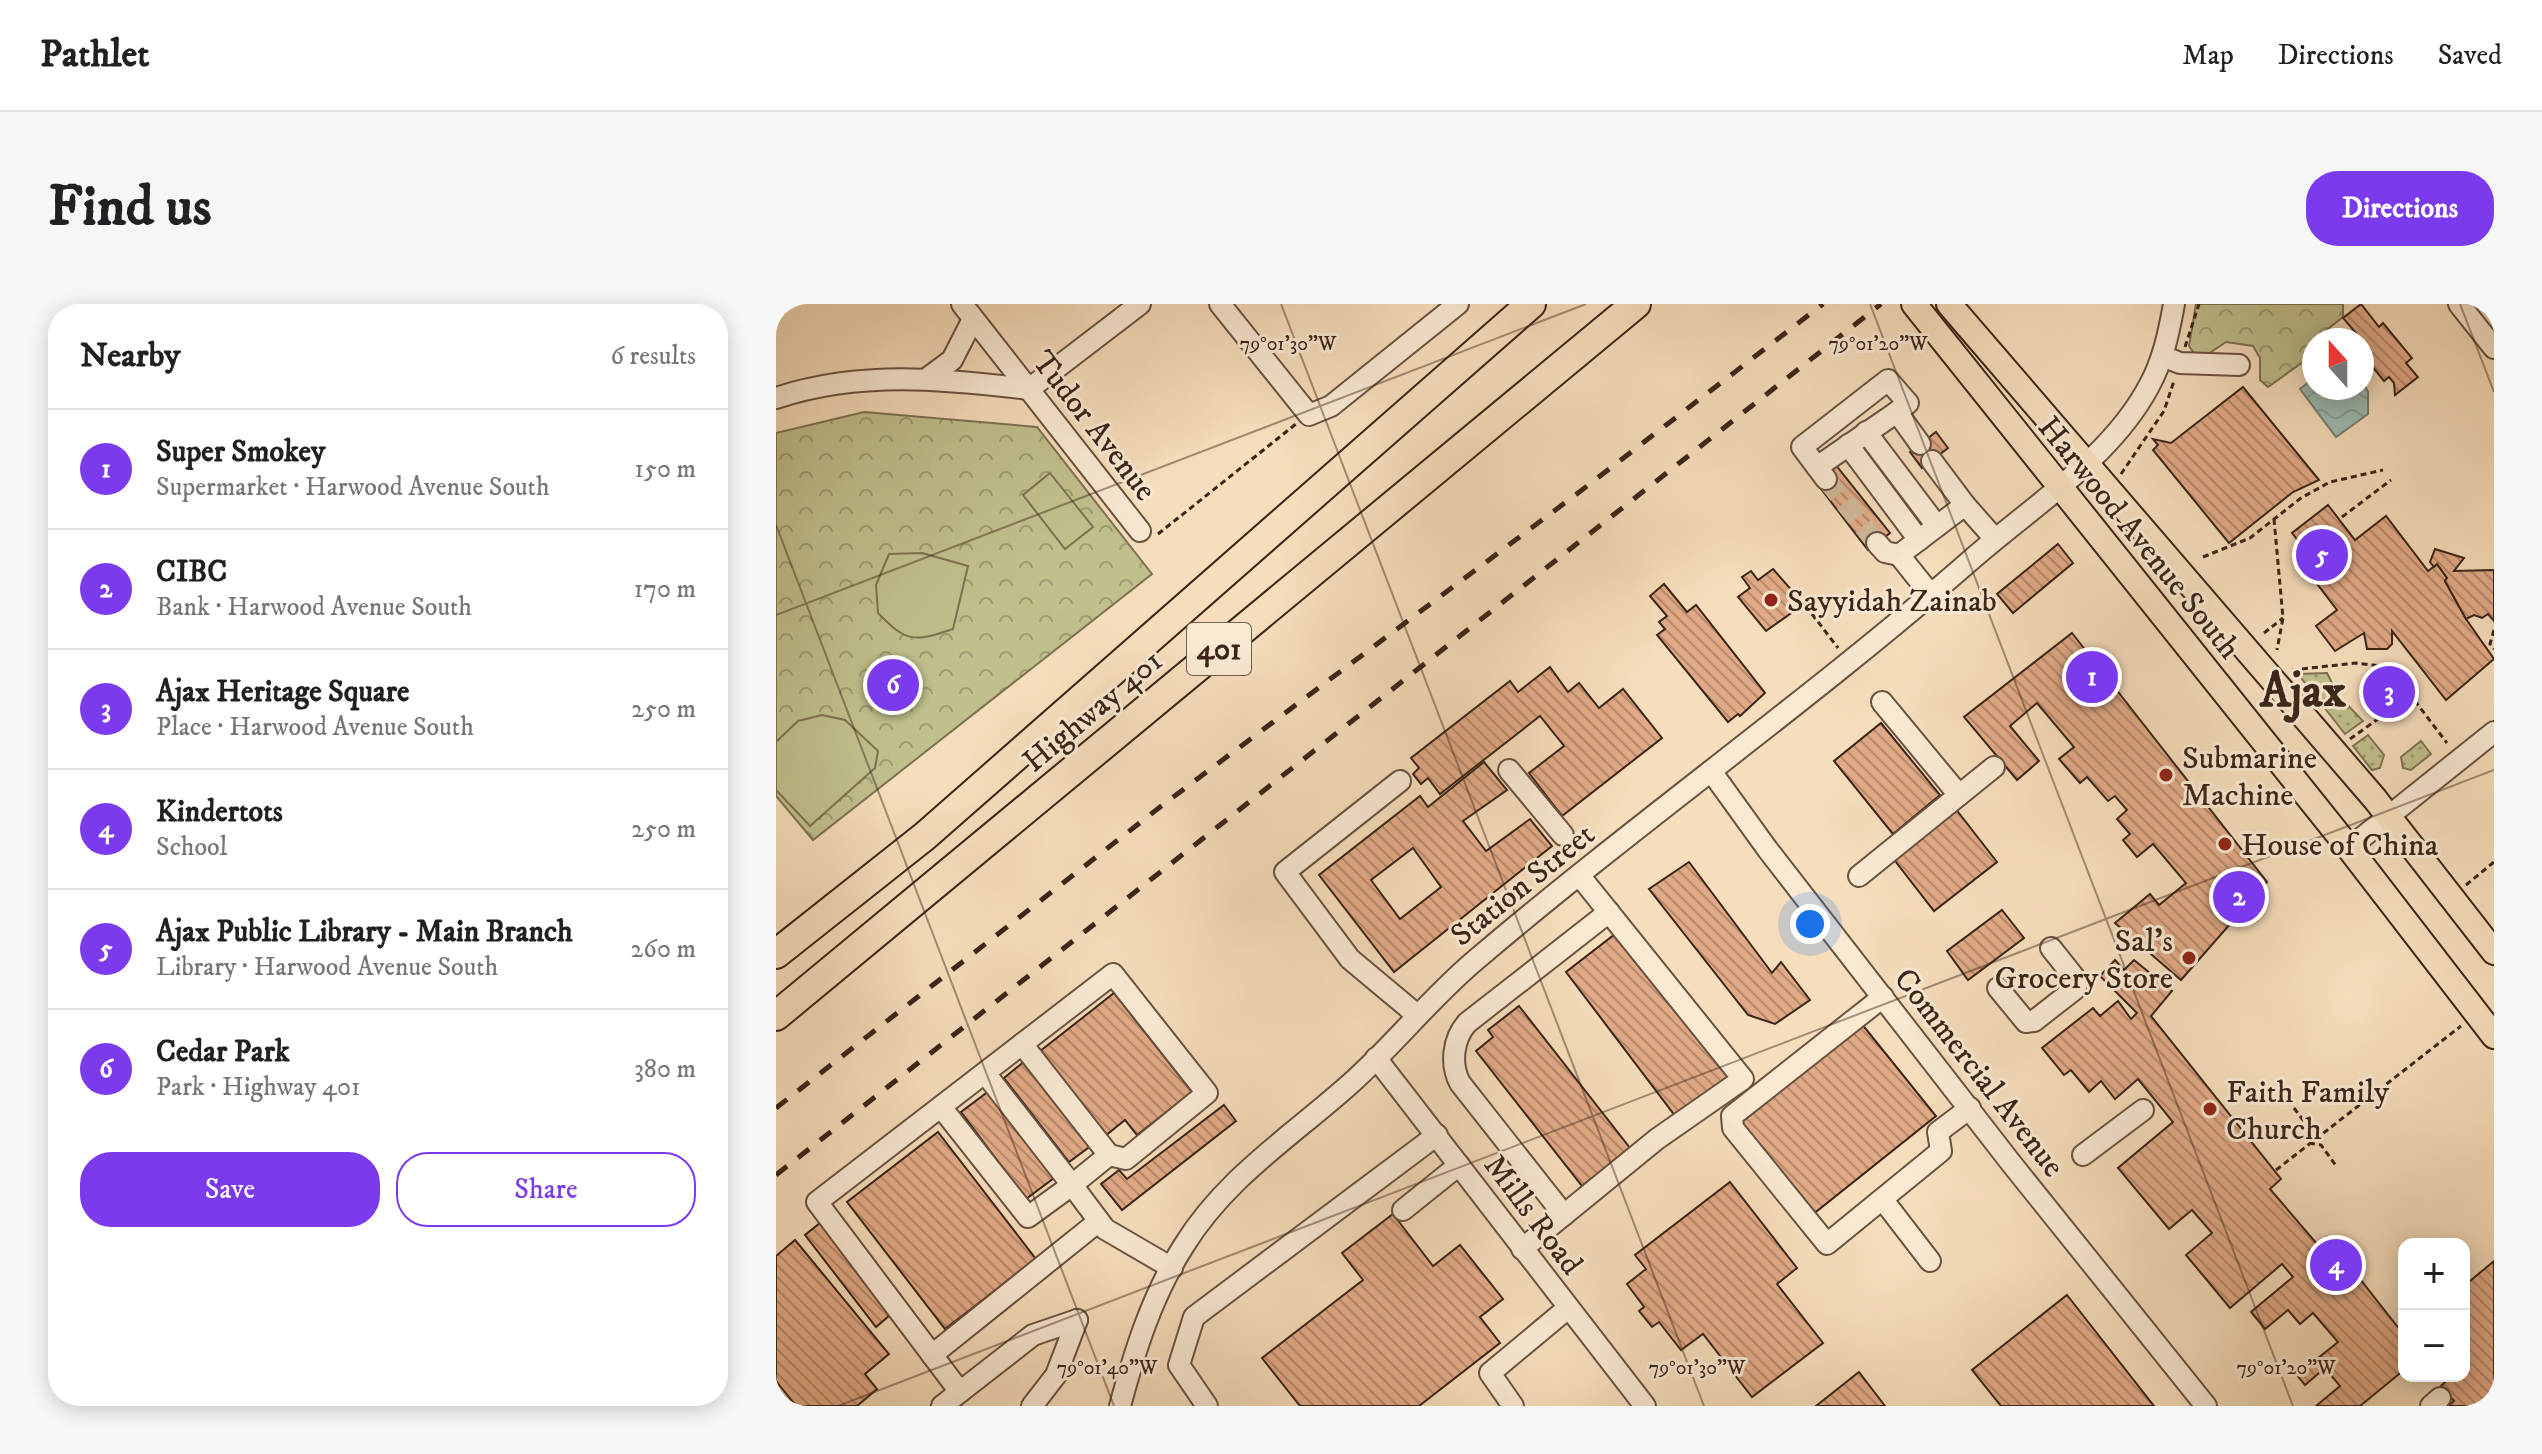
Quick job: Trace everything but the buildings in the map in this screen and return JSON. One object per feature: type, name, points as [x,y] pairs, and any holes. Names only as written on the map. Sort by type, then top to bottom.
[{"type":"highway","name":"Highway 401","points":[[776,954],[925,836],[1531,304]]},
{"type":"highway","name":"Highway 401","points":[[776,1016],[1636,304]]},
{"type":"main road","name":"Harwood Avenue South","points":[[1949,304],[2389,816],[2494,952]]},
{"type":"main road","name":"Harwood Avenue South","points":[[1920,311],[2349,848],[2494,1036]]},
{"type":"street","points":[[776,398],[859,380],[929,377],[1029,389],[1140,304]]},
{"type":"street","points":[[1220,304],[1309,415],[1331,406],[1458,304]]},
{"type":"street","name":"Station Street","points":[[1120,1406],[1147,1316],[1172,1268],[1213,1207],[1248,1169],[1376,1058],[1476,959],[1931,595],[2084,464],[2135,409],[2162,356],[2174,304]]},
{"type":"street","points":[[2459,304],[2494,348]]},
{"type":"street","name":"Tudor Avenue","points":[[967,311],[1140,531]]},
{"type":"street","name":"Tudor Avenue","points":[[929,377],[952,360],[967,311]]},
{"type":"street","points":[[2162,356],[2180,363],[2239,365]]},
{"type":"street","points":[[1902,408],[1848,445],[1822,473],[1802,447],[1888,380],[1926,452],[1995,539]]},
{"type":"street","points":[[1866,432],[1937,526]]},
{"type":"street","points":[[1848,445],[1919,540]]},
{"type":"street","points":[[1899,555],[1965,505]]},
{"type":"street","points":[[1877,543],[1885,552],[1899,555],[1931,595]]},
{"type":"street","points":[[1882,702],[1959,795]]},
{"type":"street","points":[[2349,848],[2494,732]]},
{"type":"street","points":[[1859,876],[1994,767]]},
{"type":"street","points":[[1509,770],[1563,835]]},
{"type":"street","name":"Commercial Avenue","points":[[1711,771],[1768,850],[2206,1406]]},
{"type":"street","points":[[1400,781],[1285,872],[1350,959],[1417,1015]]},
{"type":"street","points":[[1522,1249],[1657,1139],[1743,1079],[1579,875]]},
{"type":"street","points":[[1564,1215],[1460,1083],[1454,1056],[1458,1038],[1467,1023],[1609,912]]},
{"type":"street","points":[[1998,988],[2026,1022],[2034,1021],[2075,989],[2078,982],[2051,948]]},
{"type":"street","points":[[960,1392],[817,1202],[941,1107],[1022,1044],[1113,974],[1207,1093],[1126,1159],[1109,1155],[1022,1044]]},
{"type":"street","points":[[1883,997],[1732,1116],[1733,1128],[1827,1244],[1941,1151],[1938,1132],[1970,1108]]},
{"type":"street","name":"Mills Road","points":[[1376,1058],[1645,1406]]},
{"type":"street","points":[[985,1073],[1105,1229],[1172,1268]]},
{"type":"street","points":[[941,1107],[1028,1217],[1109,1155]]},
{"type":"street","points":[[2083,1155],[2143,1110]]},
{"type":"street","points":[[1207,1406],[1179,1365],[1194,1317],[1437,1135]]},
{"type":"street","points":[[1403,1210],[1459,1165]]},
{"type":"street","points":[[1883,1200],[1930,1261]]},
{"type":"street","points":[[932,1355],[1099,1221]]},
{"type":"street","points":[[1513,1406],[1490,1373],[1568,1308]]},
{"type":"street","points":[[942,1406],[1033,1335],[1077,1320],[1056,1375],[1032,1406]]},
{"type":"path","points":[[1140,531],[1149,541],[1309,415]]},
{"type":"path","points":[[2203,557],[2250,538],[2330,482],[2383,470]]},
{"type":"path","points":[[2342,517],[2391,480]]},
{"type":"path","points":[[2274,519],[2283,618],[2277,650]]},
{"type":"path","points":[[1812,614],[1838,648]]},
{"type":"path","points":[[2264,633],[2283,618]]},
{"type":"path","points":[[2494,630],[2490,644],[2494,649]]},
{"type":"path","points":[[2292,670],[2356,663],[2389,667],[2447,743]]},
{"type":"path","points":[[2347,742],[2410,696]]},
{"type":"path","points":[[2462,888],[2494,862]]},
{"type":"path","points":[[2276,1170],[2476,1014]]},
{"type":"path","points":[[2294,1108],[2309,1128],[2309,1143]]},
{"type":"path","points":[[2309,1143],[2321,1145],[2337,1167]]},
{"type":"green space","points":[[2196,304],[2343,304],[2343,317],[2329,328],[2302,328],[2302,363],[2268,387],[2260,380],[2260,358],[2253,346],[2226,342],[2208,354],[2196,356],[2189,346]]},
{"type":"green space","points":[[864,412],[1037,427],[1152,574],[813,840],[776,796],[776,433]]},
{"type":"green space","points":[[1050,473],[1093,527],[1065,549],[1023,495]]},
{"type":"green space","points":[[922,553],[968,566],[953,629],[920,638],[904,635],[878,613],[876,585],[889,554]]},
{"type":"green space","points":[[2327,673],[2338,695],[2363,721],[2345,734],[2298,674]]},
{"type":"green space","points":[[822,715],[845,720],[878,751],[875,768],[810,826],[776,790],[776,742],[798,721]]},
{"type":"green space","points":[[2368,735],[2384,755],[2380,768],[2372,770],[2353,746]]},
{"type":"green space","points":[[2421,741],[2431,754],[2411,770],[2403,768],[2401,757]]},
{"type":"water","points":[[2308,400],[2368,400],[2368,414],[2336,437]]},
{"type":"tunnel","points":[[1826,479],[1877,543]]},
{"type":"railway","points":[[776,1108],[1160,807],[1578,493],[1823,304]]},
{"type":"railway","points":[[776,1175],[1881,304]]},
{"type":"place","name":"Ajax Public Library - Main Branch","points":[[2322,555]]},
{"type":"place","name":"Sayyidah Zainab","points":[[1771,600]]},
{"type":"place","name":"Super Smokey","points":[[2092,677]]},
{"type":"place","name":"Cedar Park","points":[[893,685]]},
{"type":"place","name":"Ajax Heritage Square","points":[[2389,692]]},
{"type":"place","name":"Submarine Machine","points":[[2166,775]]},
{"type":"place","name":"House of China","points":[[2225,844]]},
{"type":"place","name":"CIBC","points":[[2239,897]]},
{"type":"place","name":"Sal's Grocery Store","points":[[2189,958]]},
{"type":"place","name":"Faith Family Church","points":[[2210,1109]]},
{"type":"place","name":"Kindertots","points":[[2336,1265]]},
{"type":"district","name":"Ajax","points":[[2303,689]]}]
